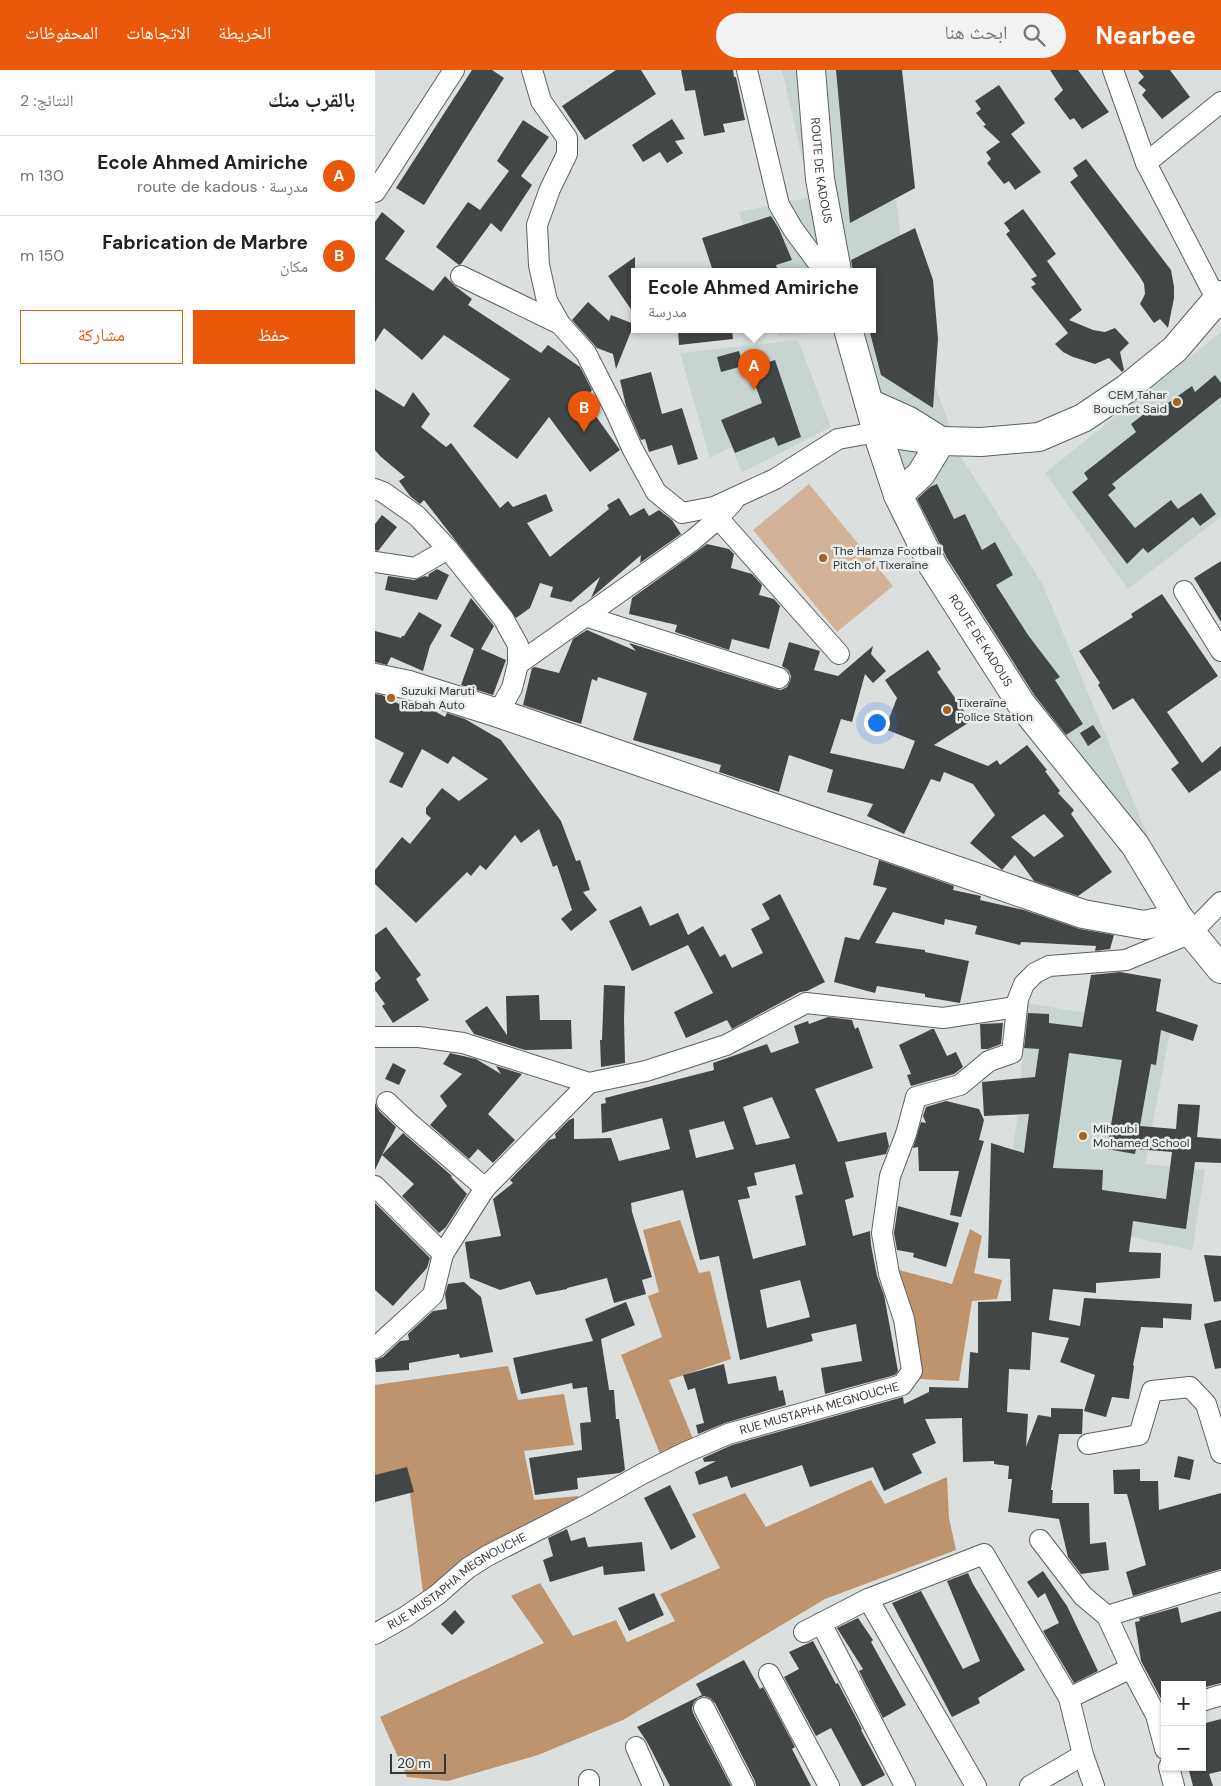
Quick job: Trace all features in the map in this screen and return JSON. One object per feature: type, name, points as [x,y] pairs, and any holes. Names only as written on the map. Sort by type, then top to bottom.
[{"type":"main road","name":"ROUTE DE KADOUS","points":[[811,70],[820,179],[836,268]]},
{"type":"main road","points":[[877,432],[941,441],[981,442],[1039,437],[1083,418],[1126,389],[1175,349],[1219,300]]},
{"type":"main road","name":"ROUTE DE KADOUS","points":[[849,333],[877,432],[898,495],[933,566],[1022,705],[1135,845],[1185,926],[1221,969]]},
{"type":"main road","points":[[869,403],[909,422],[941,441]]},
{"type":"main road","points":[[898,495],[921,474],[941,441]]},
{"type":"main road","points":[[375,678],[409,685],[498,714],[1083,914],[1143,925],[1185,926]]},
{"type":"street","points":[[375,192],[454,70]]},
{"type":"street","points":[[532,70],[541,101],[567,138],[567,154],[550,189],[537,225],[539,265],[547,301],[560,324],[586,353],[617,412],[632,448],[656,492],[682,513],[714,507],[775,479],[838,439],[877,432]]},
{"type":"street","points":[[747,70],[779,205],[793,229],[822,268]]},
{"type":"street","points":[[1113,70],[1146,163],[1219,300]]},
{"type":"street","points":[[1146,163],[1221,102]]},
{"type":"street","points":[[461,276],[560,324]]},
{"type":"street","points":[[375,489],[383,492],[417,516],[448,549],[503,618],[518,645],[518,664],[513,688],[498,714]]},
{"type":"street","points":[[518,664],[693,540],[740,495]]},
{"type":"street","points":[[718,518],[839,654]]},
{"type":"street","points":[[375,562],[415,568],[448,549]]},
{"type":"street","points":[[1184,591],[1221,651]]},
{"type":"street","points":[[585,616],[779,678]]},
{"type":"street","points":[[1185,926],[1221,902]]},
{"type":"street","name":"RUE MUSTAPHA MEGNOUCHE","points":[[375,1634],[405,1617],[437,1595],[468,1568],[487,1556],[684,1453],[728,1434],[902,1385],[912,1371],[904,1319],[889,1274],[882,1233],[890,1176],[906,1134],[916,1097],[960,1085],[989,1061],[1013,1053],[1017,998],[1024,984],[1035,973],[1049,966],[1126,960],[1185,926]]},
{"type":"street","points":[[379,1032],[463,1044],[589,1083],[646,1072],[726,1045],[806,1003],[943,1018],[1016,1007]]},
{"type":"street","points":[[375,1348],[433,1295],[443,1254],[485,1188],[589,1083]]},
{"type":"street","points":[[387,1102],[485,1188]]},
{"type":"street","points":[[375,1186],[443,1254]]},
{"type":"street","points":[[1088,1444],[1139,1435],[1152,1391],[1190,1387],[1206,1404],[1221,1453]]},
{"type":"street","points":[[1040,1540],[1083,1596],[1107,1616],[1131,1668],[1161,1714]]},
{"type":"street","points":[[905,1786],[813,1628],[868,1599],[984,1554],[1069,1698],[1083,1755],[1094,1786]]},
{"type":"street","points":[[1107,1616],[1221,1581]]},
{"type":"street","points":[[868,1599],[976,1786]]},
{"type":"street","points":[[1069,1698],[1131,1668]]},
{"type":"street","points":[[769,1674],[829,1786]]},
{"type":"street","points":[[1206,1700],[1221,1696]]},
{"type":"street","points":[[704,1708],[744,1786]]},
{"type":"street","points":[[637,1747],[653,1786]]},
{"type":"street","points":[[1030,1786],[1083,1755]]},
{"type":"street","points":[[1170,1771],[1174,1786]]},
{"type":"shaded area","points":[[782,70],[879,70],[912,322],[961,457],[1042,583],[1150,841],[1134,856],[1022,728],[892,520],[862,421],[840,333],[876,333],[876,268],[758,268],[739,212],[811,197]]},
{"type":"shaded area","name":"CEM Tahar Bouchet Said","points":[[1221,332],[1221,517],[1128,589],[1045,473]]},
{"type":"shaded area","points":[[778,333],[804,333],[779,336]]},
{"type":"shaded area","points":[[798,340],[831,427],[742,472],[731,447],[710,458],[680,353]]},
{"type":"shaded area","name":"The Hamza Football Pitch of Tixeraïne","points":[[809,484],[893,586],[837,632],[753,530]]},
{"type":"shaded area","name":"Mihoubi Mohamed School","points":[[1026,1003],[1171,1027],[1145,1164],[1205,1170],[1192,1250],[1004,1210],[1019,1107]]},
{"type":"shaded area","points":[[680,1220],[699,1273],[710,1271],[731,1359],[669,1380],[693,1439],[660,1454],[621,1355],[662,1337],[648,1296],[659,1292],[643,1230]]},
{"type":"shaded area","points":[[970,1229],[982,1236],[974,1273],[1002,1280],[997,1299],[972,1301],[959,1381],[920,1379],[919,1356],[895,1269],[952,1284]]},
{"type":"shaded area","points":[[508,1366],[518,1400],[564,1394],[574,1445],[524,1451],[534,1500],[578,1496],[580,1504],[424,1600],[407,1470],[375,1479],[375,1385]]},
{"type":"shaded area","points":[[947,1477],[949,1518],[956,1550],[825,1599],[623,1720],[538,1755],[448,1781],[407,1777],[380,1717],[544,1643],[511,1596],[540,1583],[573,1636],[616,1620],[627,1642],[675,1621],[660,1594],[720,1568],[692,1514],[745,1493],[766,1527],[871,1480],[885,1504]]},
{"type":"building","points":[[472,70],[492,70],[504,78],[424,205],[396,188]]},
{"type":"building","points":[[616,70],[641,70],[656,94],[585,140],[562,106]]},
{"type":"building","points":[[681,70],[733,70],[745,120],[723,124],[725,132],[704,136],[695,90],[685,91]]},
{"type":"building","points":[[836,70],[902,70],[915,188],[850,223]]},
{"type":"building","points":[[1050,70],[1078,70],[1109,112],[1082,129],[1074,118],[1070,120],[1054,99],[1063,90]]},
{"type":"building","points":[[1138,70],[1170,70],[1190,97],[1162,119],[1142,95],[1146,90],[1138,83],[1144,77]]},
{"type":"building","points":[[999,85],[1025,123],[1011,134],[1041,172],[1015,190],[1009,181],[1004,184],[987,163],[991,159],[986,152],[1000,142],[983,126],[986,125],[976,113],[981,109],[975,101]]},
{"type":"building","points":[[672,119],[685,139],[675,141],[683,153],[667,163],[660,152],[643,162],[632,145]]},
{"type":"building","points":[[523,120],[549,137],[521,176],[532,185],[501,232],[491,223],[459,265],[436,247],[468,202],[480,210],[509,171],[497,161]]},
{"type":"building","points":[[1086,159],[1171,270],[1174,298],[1168,328],[1160,319],[1154,323],[1140,304],[1145,294],[1144,284],[1140,277],[1070,182],[1078,176],[1073,168]]},
{"type":"building","points":[[1023,209],[1056,254],[1047,261],[1082,310],[1069,320],[1093,330],[1105,332],[1115,328],[1129,343],[1120,352],[1124,370],[1122,372],[1109,358],[1095,364],[1063,352],[1055,344],[1068,333],[1031,287],[1036,284],[1031,279],[1037,276],[1006,234],[1010,231],[1004,223]]},
{"type":"building","points":[[382,212],[405,231],[385,259],[433,291],[445,276],[472,299],[468,305],[541,353],[548,345],[580,367],[592,390],[585,401],[620,450],[590,472],[549,417],[517,459],[473,426],[510,379],[444,335],[422,360],[384,328],[375,342],[375,222]]},
{"type":"building","points":[[771,216],[779,229],[792,260],[776,265],[777,268],[712,268],[702,238]]},
{"type":"building","points":[[915,228],[933,280],[938,339],[933,408],[881,375],[870,333],[876,333],[876,268],[852,268],[851,260]]},
{"type":"building","points":[[635,257],[635,268],[631,268],[631,309],[608,276]]},
{"type":"building","points":[[588,302],[609,321],[611,315],[631,323],[631,332],[616,369],[613,354],[597,348],[572,320]]},
{"type":"building","points":[[678,333],[732,333],[733,339],[679,345]]},
{"type":"building","points":[[739,351],[743,366],[721,372],[717,357]]},
{"type":"building","points":[[775,360],[801,437],[778,446],[774,437],[735,453],[721,420],[762,403],[749,369]]},
{"type":"building","points":[[651,372],[662,414],[682,408],[698,459],[678,465],[672,445],[649,452],[645,439],[641,440],[626,406],[620,380]]},
{"type":"building","points":[[1215,375],[1221,383],[1221,397],[1112,484],[1116,488],[1108,495],[1135,528],[1171,500],[1178,509],[1201,493],[1216,514],[1200,526],[1193,517],[1148,553],[1143,548],[1127,564],[1072,492],[1088,479],[1084,473],[1136,432],[1131,424],[1157,404],[1161,408],[1192,386],[1195,392]]},
{"type":"building","points":[[375,389],[404,407],[413,392],[430,414],[421,427],[446,447],[451,443],[500,508],[508,501],[513,507],[546,494],[553,511],[527,523],[550,557],[609,509],[607,505],[619,498],[630,516],[644,508],[649,516],[659,510],[672,520],[681,534],[640,563],[641,555],[591,598],[600,577],[571,602],[550,597],[553,587],[540,583],[530,608],[516,618],[424,500],[420,504],[410,496],[399,481],[405,477],[375,450]]},
{"type":"building","points":[[937,484],[954,519],[965,514],[982,550],[995,542],[1013,575],[996,585],[1028,635],[1060,677],[1055,680],[1083,724],[1066,735],[1035,696],[947,558],[917,499],[930,487]]},
{"type":"building","points":[[382,515],[397,527],[378,551],[375,550],[375,524]]},
{"type":"building","points":[[707,544],[729,549],[734,554],[731,568],[752,574],[762,585],[759,595],[774,599],[780,606],[769,649],[732,639],[729,650],[675,632],[677,625],[629,614],[632,598]]},
{"type":"building","points":[[1221,561],[1221,622],[1194,578]]},
{"type":"building","points":[[437,569],[449,575],[437,600],[385,590],[388,576],[414,580],[425,576],[428,577],[429,574]]},
{"type":"building","points":[[1162,594],[1218,676],[1167,712],[1202,763],[1221,746],[1221,770],[1189,793],[1171,769],[1179,763],[1133,698],[1113,710],[1098,685],[1100,683],[1079,651],[1133,617],[1131,614]]},
{"type":"building","points":[[471,598],[494,626],[481,649],[506,660],[493,695],[461,685],[474,649],[450,636]]},
{"type":"building","points":[[419,612],[442,625],[430,646],[423,671],[391,657],[387,665],[375,662],[375,631],[401,638]]},
{"type":"building","points":[[587,630],[636,651],[629,643],[781,690],[787,687],[791,676],[788,670],[782,666],[789,642],[820,651],[814,670],[838,676],[873,646],[871,654],[886,671],[873,683],[865,674],[852,722],[841,719],[830,753],[904,769],[915,741],[885,729],[897,698],[885,680],[928,650],[941,669],[937,672],[971,721],[934,745],[988,766],[997,760],[1000,765],[1027,745],[1047,770],[1045,771],[1060,791],[1058,793],[1074,810],[1071,814],[1112,872],[1078,896],[1034,881],[1015,855],[1002,870],[970,843],[995,815],[973,784],[944,772],[940,782],[931,779],[904,834],[867,816],[873,804],[827,792],[833,770],[789,755],[779,792],[719,772],[721,765],[633,740],[647,693],[598,677],[597,681],[592,679],[581,724],[523,705],[532,668],[535,667],[559,673],[573,639]],"holes":[[[1044,814],[1064,836],[1034,857],[1011,837]]]},
{"type":"building","points":[[375,694],[382,695],[399,704],[401,699],[405,700],[429,708],[445,717],[447,713],[465,719],[501,740],[561,821],[576,861],[580,860],[590,890],[583,892],[597,910],[571,931],[561,919],[572,910],[557,865],[553,867],[539,829],[521,843],[515,835],[486,870],[480,865],[471,876],[467,872],[416,923],[375,884],[375,870],[402,837],[410,844],[431,818],[426,814],[426,808],[442,788],[459,801],[488,779],[453,756],[448,764],[422,749],[402,788],[389,782],[404,753],[375,738]]},
{"type":"building","points":[[1093,725],[1101,737],[1088,746],[1080,733]]},
{"type":"building","points":[[879,860],[954,886],[953,890],[981,896],[980,900],[1024,910],[1080,929],[1114,935],[1110,949],[1095,951],[1096,946],[1021,942],[1020,945],[975,934],[977,926],[945,919],[944,925],[893,912],[875,943],[925,950],[925,952],[969,961],[960,1003],[925,997],[925,994],[877,986],[875,993],[834,982],[845,937],[859,940],[887,888],[873,885]]},
{"type":"building","points":[[780,894],[825,982],[807,991],[800,992],[732,1029],[727,1020],[686,1038],[674,1012],[713,993],[688,945],[632,971],[609,921],[641,906],[650,926],[678,913],[688,935],[703,926],[720,957],[725,954],[732,968],[763,953],[751,929],[770,919],[762,904]]},
{"type":"building","points":[[386,927],[421,975],[416,979],[429,1000],[393,1023],[382,1006],[385,1004],[375,990],[375,983],[381,978],[375,970],[375,935]]},
{"type":"building","points":[[1120,972],[1161,979],[1156,1011],[1198,1025],[1193,1041],[1161,1030],[1156,1065],[1151,1064],[1140,1126],[1176,1129],[1178,1104],[1200,1105],[1197,1137],[1221,1139],[1221,1163],[1195,1162],[1186,1229],[1133,1221],[1129,1252],[1161,1253],[1160,1278],[1096,1283],[1096,1293],[1053,1289],[1049,1320],[1080,1326],[1084,1298],[1192,1304],[1191,1320],[1163,1318],[1163,1328],[1141,1327],[1133,1365],[1129,1399],[1112,1397],[1106,1417],[1084,1411],[1095,1375],[1060,1362],[1069,1338],[1032,1332],[1030,1370],[1009,1369],[1007,1412],[1028,1414],[1026,1447],[1038,1415],[1051,1417],[1051,1408],[1083,1409],[1082,1434],[1059,1434],[1051,1490],[1053,1490],[1052,1503],[1089,1503],[1090,1544],[1106,1542],[1109,1570],[1081,1574],[1068,1557],[1059,1519],[1008,1512],[1012,1479],[1008,1479],[1009,1466],[994,1464],[994,1461],[963,1462],[962,1418],[925,1419],[936,1443],[912,1454],[922,1473],[884,1491],[873,1467],[810,1487],[802,1465],[731,1488],[727,1476],[699,1485],[695,1472],[716,1461],[704,1462],[703,1458],[732,1445],[903,1397],[904,1404],[929,1392],[929,1387],[968,1388],[970,1352],[978,1353],[978,1302],[1011,1301],[1010,1259],[988,1258],[991,1143],[1024,1153],[1029,1114],[984,1116],[982,1082],[1035,1077],[1039,1049],[1024,1048],[1028,1013],[1049,1014],[1049,1023],[1082,1027],[1091,975]],"holes":[[[1069,1053],[1122,1060],[1107,1149],[1135,1154],[1136,1149],[1172,1152],[1166,1199],[1102,1190],[1103,1170],[1053,1168]]]},
{"type":"building","points":[[604,985],[625,986],[625,1063],[601,1067],[600,1040],[602,1040]]},
{"type":"building","points":[[539,995],[540,1020],[571,1020],[572,1049],[525,1050],[474,1034],[465,1021],[487,1006],[507,1035],[506,996]]},
{"type":"building","points":[[828,1017],[852,1020],[855,1029],[858,1027],[873,1068],[815,1089],[838,1142],[886,1132],[889,1146],[886,1154],[845,1162],[854,1197],[845,1200],[853,1236],[870,1231],[877,1276],[884,1295],[898,1371],[895,1375],[825,1394],[821,1368],[862,1361],[856,1324],[811,1334],[813,1341],[740,1360],[719,1256],[700,1260],[683,1190],[631,1203],[652,1277],[642,1280],[646,1294],[614,1303],[607,1278],[536,1295],[530,1281],[500,1290],[470,1278],[465,1242],[501,1236],[493,1199],[513,1183],[510,1180],[549,1140],[556,1138],[555,1134],[569,1120],[574,1118],[574,1139],[611,1138],[619,1161],[670,1149],[662,1118],[602,1133],[601,1104],[606,1103],[605,1098],[714,1070],[713,1063],[767,1044],[771,1053],[799,1043],[794,1026],[808,1021],[809,1024]],"holes":[[[772,1097],[790,1138],[756,1145],[743,1107]],[[724,1121],[734,1149],[696,1158],[689,1130]],[[795,1164],[803,1194],[795,1196],[806,1245],[753,1259],[738,1200],[750,1198],[747,1187],[757,1185],[754,1173]],[[800,1280],[810,1317],[767,1328],[760,1290]]]},
{"type":"building","points":[[1003,1023],[1001,1044],[988,1049],[981,1049],[980,1024]]},
{"type":"building","points":[[934,1029],[947,1056],[956,1052],[963,1067],[954,1074],[911,1086],[907,1075],[911,1074],[899,1045]]},
{"type":"building","points":[[450,1053],[476,1059],[501,1074],[496,1066],[522,1074],[488,1114],[515,1140],[493,1163],[478,1149],[469,1159],[430,1125],[447,1106],[440,1096],[462,1074],[443,1064]]},
{"type":"building","points":[[393,1063],[406,1070],[399,1085],[385,1079]]},
{"type":"building","points":[[946,1101],[979,1109],[984,1120],[979,1140],[984,1141],[961,1217],[950,1215],[959,1171],[919,1171],[918,1147],[913,1148],[921,1122],[926,1123],[923,1116],[926,1107]]},
{"type":"building","points":[[375,1103],[379,1111],[396,1127],[375,1170]]},
{"type":"building","points":[[403,1133],[452,1176],[467,1194],[446,1227],[439,1233],[402,1196],[414,1184],[382,1155]]},
{"type":"building","points":[[375,1203],[430,1258],[427,1268],[393,1306],[375,1290]]},
{"type":"building","points":[[898,1206],[959,1223],[946,1267],[913,1257],[914,1253],[897,1250],[894,1233]]},
{"type":"building","points":[[1204,1255],[1221,1256],[1221,1301],[1214,1302]]},
{"type":"building","points":[[464,1282],[481,1297],[493,1352],[460,1358],[459,1354],[409,1363],[409,1370],[376,1372],[375,1360],[383,1357],[400,1341],[409,1340],[408,1334],[433,1311],[447,1309],[445,1294],[448,1284]]},
{"type":"building","points":[[626,1302],[635,1325],[601,1339],[609,1390],[614,1390],[616,1419],[619,1419],[625,1470],[620,1473],[577,1478],[578,1489],[535,1495],[529,1458],[582,1450],[580,1423],[591,1422],[587,1387],[573,1389],[572,1383],[521,1394],[513,1358],[593,1341],[585,1319]]},
{"type":"building","points":[[1221,1320],[1221,1368],[1215,1369],[1204,1324]]},
{"type":"building","points":[[724,1364],[728,1384],[776,1376],[779,1391],[783,1390],[786,1405],[725,1423],[698,1434],[696,1425],[704,1423],[695,1388],[688,1390],[683,1375]]},
{"type":"building","points":[[1178,1456],[1194,1460],[1190,1480],[1174,1477]]},
{"type":"building","points":[[407,1467],[414,1492],[375,1502],[375,1475]]},
{"type":"building","points":[[1140,1469],[1140,1481],[1158,1481],[1159,1510],[1221,1493],[1221,1569],[1133,1596],[1126,1572],[1146,1565],[1127,1494],[1114,1494],[1113,1470]]},
{"type":"building","points":[[670,1485],[696,1537],[671,1550],[644,1498]]},
{"type":"building","points":[[567,1529],[571,1541],[585,1537],[588,1547],[642,1542],[645,1571],[604,1575],[603,1566],[550,1582],[543,1560],[553,1556],[548,1538]]},
{"type":"building","points":[[1043,1571],[1067,1606],[1098,1671],[1074,1683],[1043,1631],[1059,1623],[1045,1593],[1038,1598],[1027,1582]]},
{"type":"building","points":[[968,1573],[1025,1670],[978,1698],[980,1703],[952,1717],[892,1603],[921,1591],[963,1669],[980,1661],[947,1581]]},
{"type":"building","points":[[654,1593],[664,1615],[629,1631],[618,1608]]},
{"type":"building","points":[[1178,1607],[1181,1623],[1221,1611],[1221,1683],[1206,1687],[1206,1681],[1161,1681],[1161,1698],[1141,1661],[1135,1622],[1140,1621],[1139,1618]]},
{"type":"building","points":[[455,1610],[465,1622],[452,1635],[441,1624]]},
{"type":"building","points":[[858,1618],[873,1640],[871,1642],[906,1705],[883,1718],[859,1671],[863,1669],[837,1628]]},
{"type":"building","points":[[813,1641],[836,1684],[838,1683],[885,1775],[864,1786],[862,1786],[831,1728],[816,1736],[784,1677],[799,1669],[789,1652]]},
{"type":"building","points":[[744,1660],[760,1689],[763,1687],[795,1747],[792,1749],[811,1786],[756,1786],[715,1703],[710,1698],[704,1696],[694,1702],[693,1713],[731,1786],[670,1786],[637,1727],[702,1695],[696,1684]]},
{"type":"building","points":[[1221,1719],[1221,1771],[1209,1774],[1213,1786],[1193,1786],[1189,1771],[1206,1771],[1206,1723]]},
{"type":"place","name":"Ecole Ahmed Amiriche","points":[[754,390]]},
{"type":"place","name":"CEM Tahar Bouchet Said","points":[[1177,402]]},
{"type":"place","name":"Fabrication de Marbre","points":[[584,432]]},
{"type":"place","name":"The Hamza Football Pitch of Tixeraïne","points":[[823,558]]},
{"type":"place","name":"Suzuki Maruti Rabah Auto","points":[[391,698]]},
{"type":"place","name":"Tixeraïne Police Station","points":[[947,710]]},
{"type":"place","name":"Mihoubi Mohamed School","points":[[1083,1136]]}]
